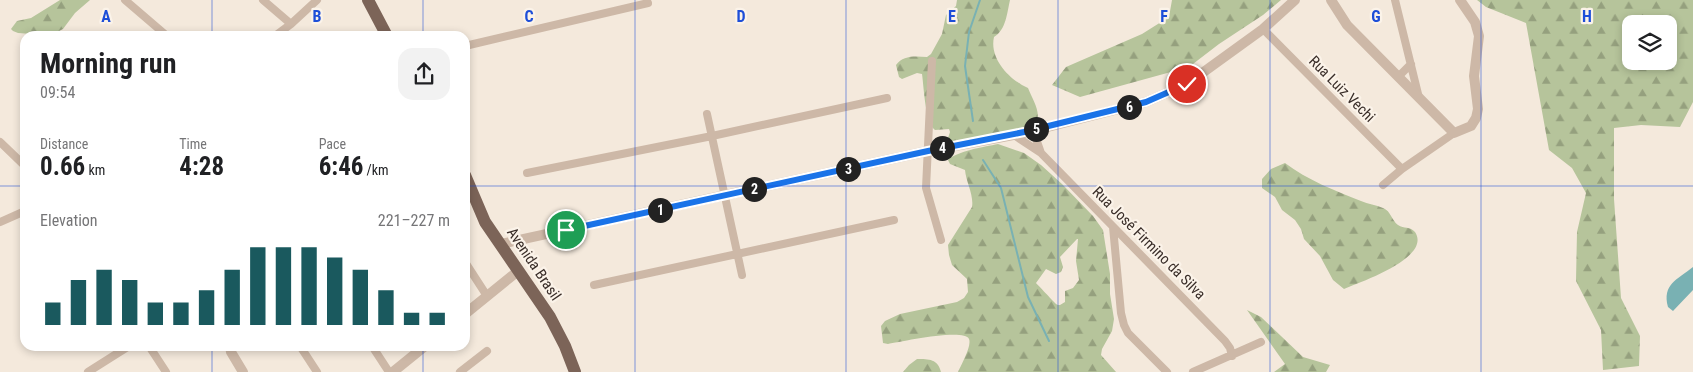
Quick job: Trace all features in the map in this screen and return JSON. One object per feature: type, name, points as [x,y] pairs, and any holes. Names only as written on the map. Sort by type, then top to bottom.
[{"type":"main road","points":[[368,0],[384,31]]},
{"type":"main road","name":"Avenida Brasil","points":[[470,196],[485,222],[550,317],[566,346],[575,372]]},
{"type":"street","points":[[125,0],[161,31]]},
{"type":"street","points":[[264,0],[291,24]]},
{"type":"street","points":[[282,31],[317,0]]},
{"type":"street","points":[[501,244],[928,151],[1014,135],[1126,108],[1166,95],[1187,84],[1263,29],[1296,0]]},
{"type":"street","points":[[1331,0],[1347,25],[1454,133]]},
{"type":"street","points":[[1395,0],[1420,100]]},
{"type":"street","points":[[1383,185],[1402,169],[1454,133],[1471,126],[1476,118],[1478,109],[1474,76],[1479,36],[1475,22],[1460,0]]},
{"type":"street","points":[[470,45],[648,4]]},
{"type":"street","name":"Rua Luiz Vechi","points":[[1263,29],[1402,169]]},
{"type":"street","points":[[932,61],[926,188],[942,240]]},
{"type":"street","points":[[1398,77],[1411,64]]},
{"type":"street","points":[[527,173],[712,136],[886,98]]},
{"type":"street","points":[[707,114],[742,274]]},
{"type":"street","name":"Rua José Firmino da Silva","points":[[1032,130],[1041,153]]},
{"type":"street","name":"Rua José Firmino da Silva","points":[[1014,135],[1041,153],[1226,341],[1232,356]]},
{"type":"street","points":[[0,142],[20,161]]},
{"type":"street","points":[[0,222],[20,213]]},
{"type":"street","points":[[594,285],[894,220]]},
{"type":"street","points":[[1113,227],[1121,312],[1124,325],[1128,333],[1167,372]]},
{"type":"street","points":[[470,270],[487,296]]},
{"type":"street","points":[[470,310],[518,271]]},
{"type":"street","points":[[1193,372],[1262,342]]},
{"type":"street","points":[[94,371],[122,351]]},
{"type":"street","points":[[153,351],[166,372]]},
{"type":"street","points":[[231,351],[243,372]]},
{"type":"street","points":[[303,351],[317,372]]},
{"type":"street","points":[[375,351],[389,372]]},
{"type":"street","points":[[393,372],[419,351]]},
{"type":"street","points":[[460,372],[487,351]]},
{"type":"green space","points":[[60,0],[90,0],[59,31],[20,31],[20,33],[11,29],[17,21],[31,18]]},
{"type":"green space","points":[[957,0],[1010,0],[1005,21],[1001,30],[994,37],[993,45],[1002,68],[1014,80],[1028,88],[1038,114],[1036,124],[1032,128],[951,143],[948,138],[949,129],[935,130],[929,120],[922,74],[917,73],[902,79],[899,77],[896,65],[902,59],[914,56],[927,57],[931,54],[942,34],[946,15],[956,6]]},
{"type":"green space","points":[[1172,0],[1281,0],[1263,15],[1219,44],[1189,67],[1080,97],[1052,85],[1066,67],[1142,34],[1169,17]]},
{"type":"green space","points":[[1477,0],[1693,0],[1693,102],[1680,127],[1641,125],[1614,128],[1614,199],[1621,298],[1640,336],[1639,366],[1603,370],[1601,330],[1576,281],[1577,232],[1586,193],[1572,168],[1549,150],[1526,23],[1486,7]]},
{"type":"green space","points":[[998,144],[1024,153],[1041,165],[1093,216],[1103,230],[1110,274],[1110,294],[1114,319],[1112,331],[1102,349],[1101,355],[1116,372],[958,372],[970,342],[965,336],[944,335],[888,344],[883,343],[881,326],[885,321],[900,314],[957,302],[964,298],[968,292],[967,279],[952,265],[948,245],[972,207],[972,198],[965,170],[950,164],[948,160],[964,152]],"holes":[[[1078,239],[1076,261],[1079,280],[1073,288],[1065,291],[1065,302],[1057,305],[1036,283],[1046,269],[1056,274],[1061,272],[1063,267],[1060,257]]]},
{"type":"green space","points":[[1285,163],[1322,185],[1386,209],[1398,225],[1415,232],[1417,242],[1413,251],[1392,268],[1344,289],[1333,280],[1320,256],[1304,239],[1301,229],[1295,220],[1282,210],[1275,197],[1262,188],[1262,179],[1271,169]]},
{"type":"green space","points":[[1247,310],[1261,317],[1303,357],[1330,365],[1326,372],[1274,372],[1285,364]]},
{"type":"green space","points":[[917,359],[935,362],[938,364],[941,372],[903,372]]},
{"type":"water","points":[[1693,267],[1693,290],[1673,311],[1668,307],[1667,293],[1669,288],[1676,279]]},
{"type":"waterway","points":[[973,121],[965,66],[969,32],[980,0]]},
{"type":"waterway","points":[[983,160],[1001,188],[1028,297],[1049,341]]},
{"type":"route","points":[[566,230],[928,151],[1024,132],[1126,108],[1166,95],[1187,84]]}]
